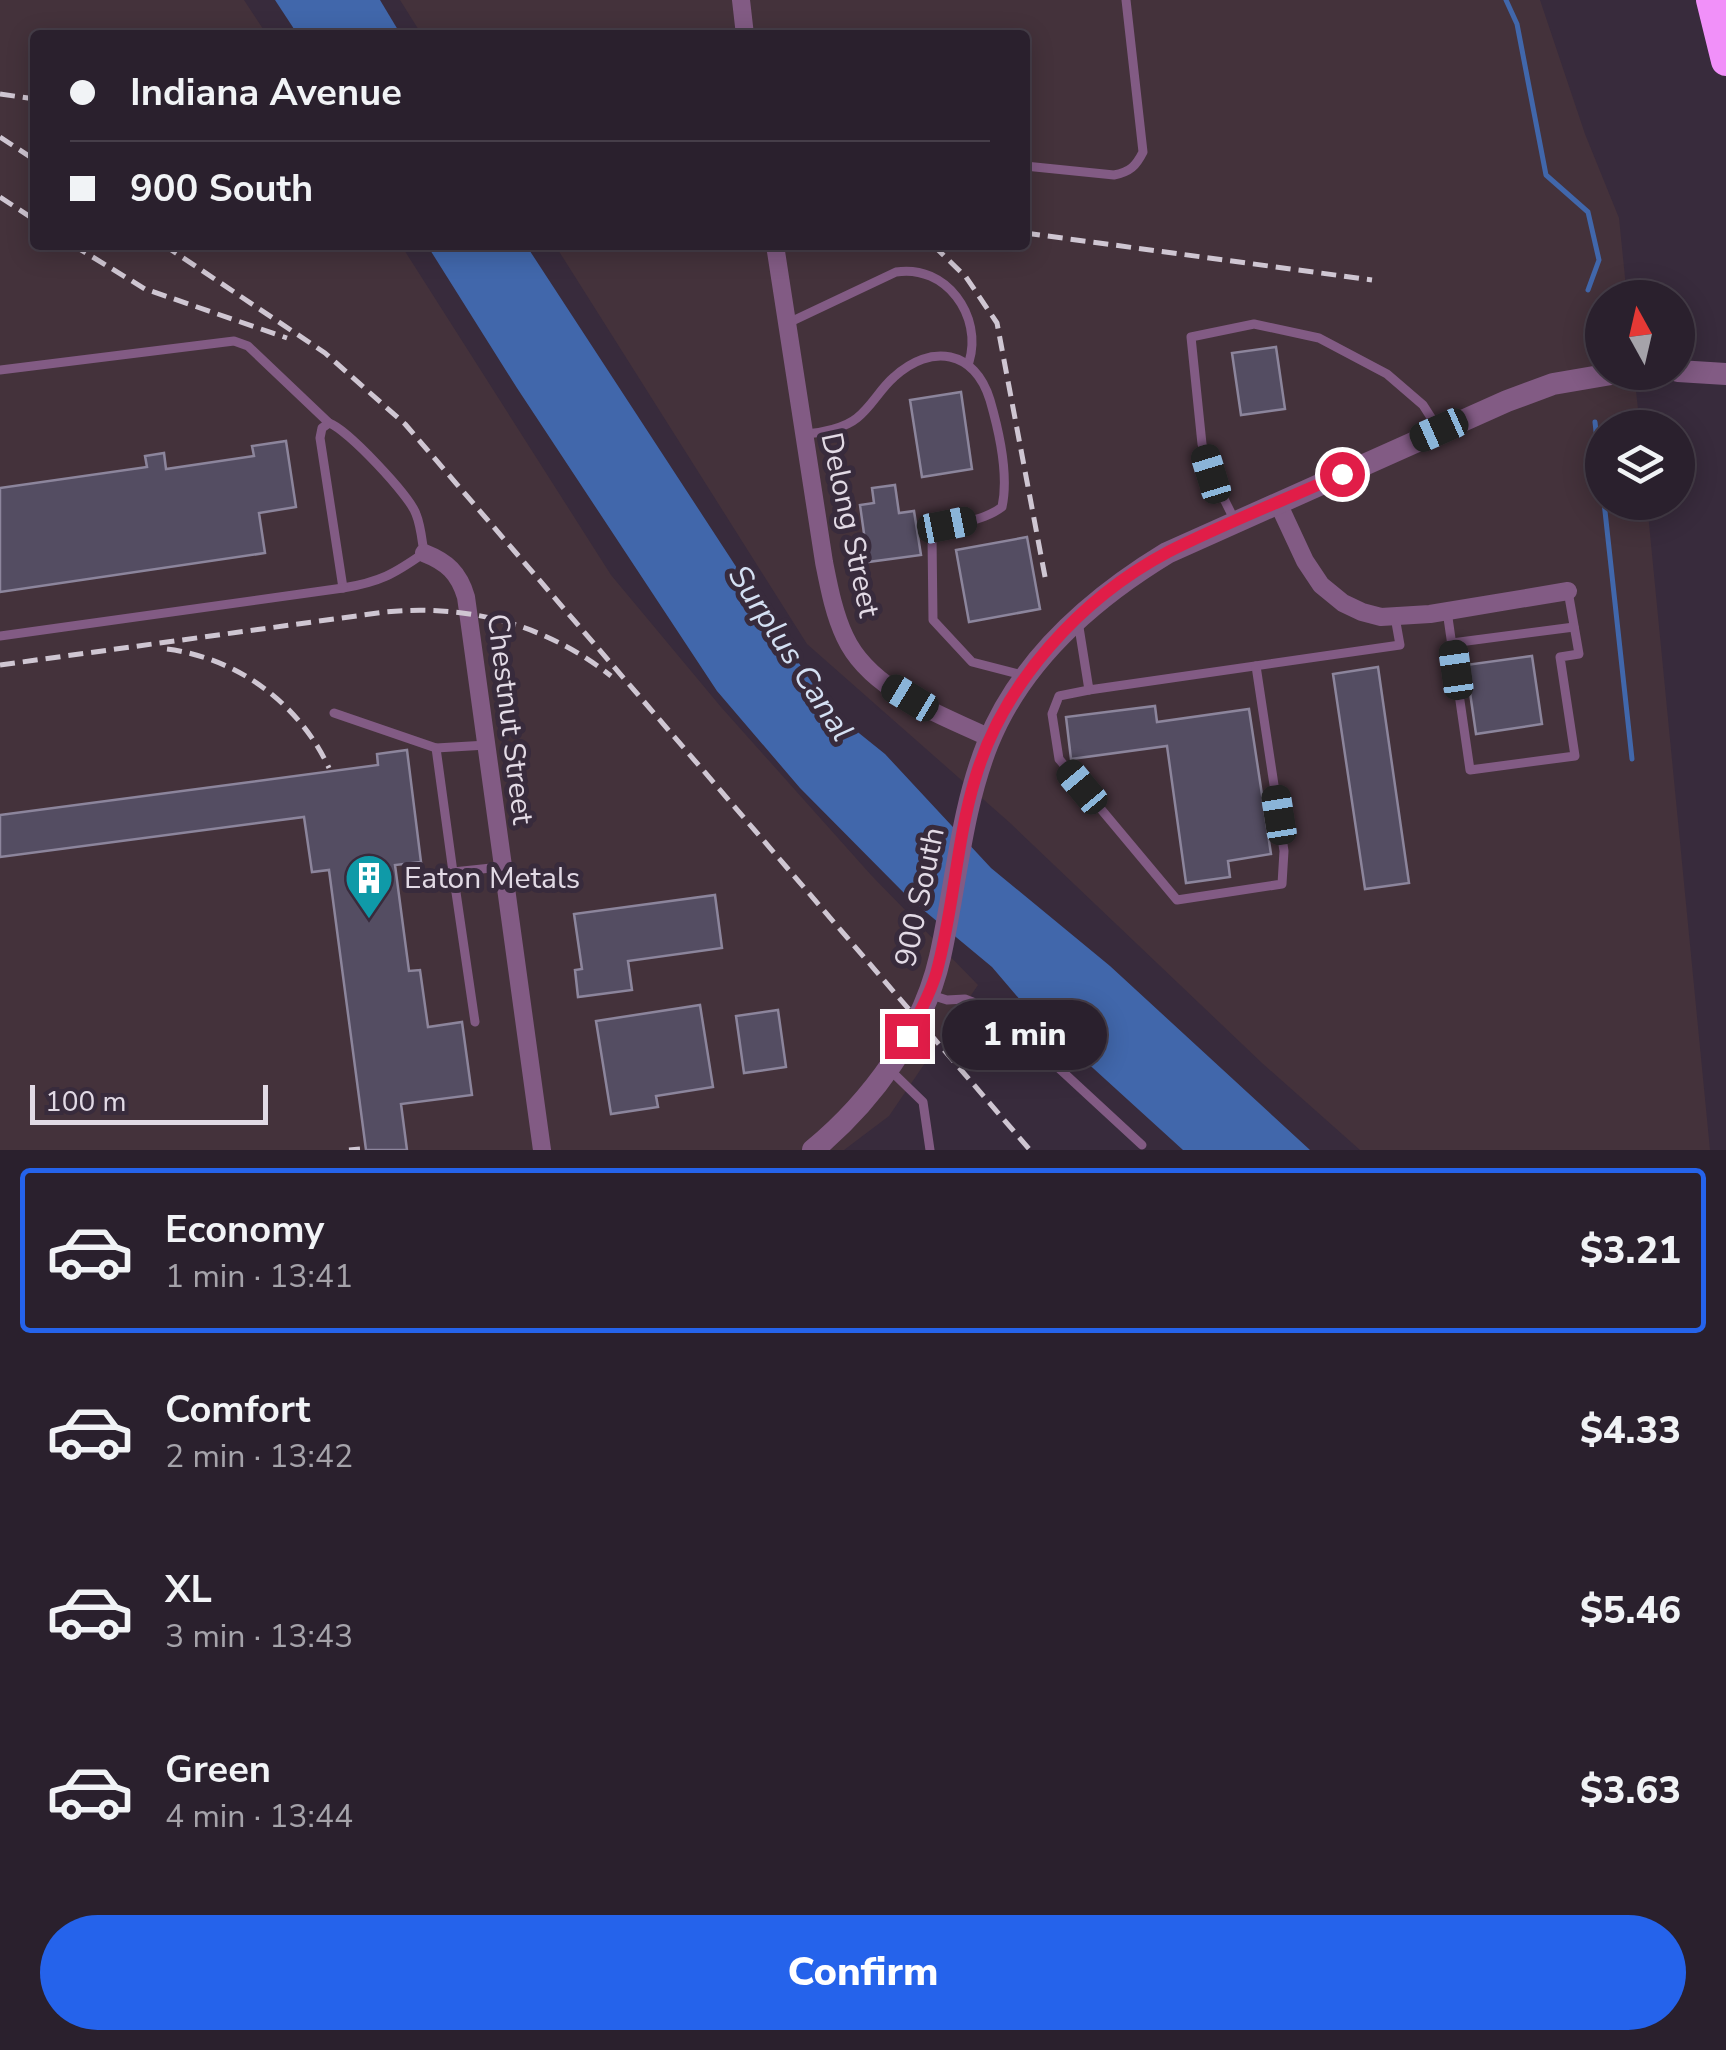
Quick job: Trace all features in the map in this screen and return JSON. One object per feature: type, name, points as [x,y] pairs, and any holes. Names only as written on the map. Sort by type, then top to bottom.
[{"type":"highway","points":[[1712,0],[1726,61]]},
{"type":"street","points":[[740,0],[744,30]]},
{"type":"street","name":"Delong Street","points":[[776,250],[827,580],[845,638],[876,678],[990,738]]},
{"type":"street","points":[[1695,372],[1726,374]]},
{"type":"street","name":"900 South","points":[[812,1150],[855,1111],[888,1068],[929,994],[940,959],[974,780],[990,738],[1026,676],[1062,632],[1143,568],[1236,522],[1439,430],[1553,384],[1585,379]]},
{"type":"street","points":[[1278,503],[1305,561],[1321,585],[1362,612],[1395,618],[1568,591]]},
{"type":"street","name":"Chestnut Street","points":[[424,553],[450,566],[463,586],[542,1150]]},
{"type":"lane","points":[[1030,167],[1114,175],[1126,173],[1137,164],[1143,152],[1126,0]]},
{"type":"lane","points":[[786,324],[896,272],[928,272],[944,282],[971,326],[974,345],[969,362]]},
{"type":"lane","points":[[1236,522],[1211,474],[1202,444],[1191,336],[1254,324],[1318,338],[1387,374],[1423,405],[1439,430]]},
{"type":"lane","points":[[0,370],[234,342],[248,346],[329,423],[340,427],[358,444],[416,510],[424,553],[388,578],[343,588],[0,636]]},
{"type":"lane","points":[[803,434],[854,421],[894,376],[920,360],[947,356],[969,362],[984,379],[1006,492],[1002,507],[989,517],[947,525],[932,536],[933,620],[972,662],[1026,676]]},
{"type":"lane","points":[[329,423],[322,428],[320,438],[343,588]]},
{"type":"lane","points":[[1448,611],[1470,770],[1576,756],[1560,657],[1579,654],[1568,591]]},
{"type":"lane","points":[[1078,618],[1089,690]]},
{"type":"lane","points":[[1256,666],[1284,851],[1282,884],[1177,900],[1059,759],[1052,714],[1059,696],[1089,690],[1256,666],[1400,646],[1395,618]]},
{"type":"lane","points":[[1452,644],[1574,627]]},
{"type":"lane","points":[[334,714],[436,748],[487,744]]},
{"type":"lane","points":[[436,748],[475,1022]]},
{"type":"lane","points":[[453,872],[500,867]]},
{"type":"lane","points":[[929,994],[965,1000],[998,1012],[1142,1144]]},
{"type":"lane","points":[[888,1068],[923,1102],[930,1150]]},
{"type":"shaded area","points":[[0,0],[244,0],[264,30],[30,30],[30,250],[404,250],[611,575],[721,707],[871,875],[978,985],[889,1116],[844,1150],[0,1150]]},
{"type":"shaded area","points":[[400,0],[1540,0],[1585,134],[1619,218],[1625,280],[1585,280],[1585,390],[1636,390],[1638,410],[1585,410],[1585,520],[1649,520],[1710,1150],[1360,1150],[1262,1063],[1009,822],[807,644],[558,250],[1030,250],[1030,30],[419,30]]},
{"type":"water","points":[[275,0],[380,0],[398,30],[295,30]]},
{"type":"water","name":"Surplus Canal","points":[[430,250],[529,250],[829,709],[885,754],[991,868],[1110,966],[1310,1150],[1183,1150],[1027,1008],[992,967],[909,898],[800,788],[717,691]]},
{"type":"building","points":[[1276,347],[1285,409],[1241,415],[1232,353]]},
{"type":"building","points":[[961,392],[972,469],[922,477],[910,400]]},
{"type":"building","points":[[286,441],[296,507],[259,513],[265,553],[0,592],[0,488],[147,467],[145,456],[164,453],[166,469],[254,456],[252,446]]},
{"type":"building","points":[[895,485],[899,513],[914,511],[921,555],[868,562],[860,505],[874,503],[872,488]]},
{"type":"building","points":[[1027,537],[1040,609],[969,622],[956,550]]},
{"type":"building","points":[[1532,656],[1542,724],[1476,734],[1466,665]]},
{"type":"building","points":[[1378,667],[1409,883],[1365,889],[1333,674]]},
{"type":"building","points":[[1155,706],[1157,722],[1249,709],[1271,854],[1228,861],[1230,877],[1186,883],[1167,746],[1071,759],[1066,717]]},
{"type":"building","name":"Eaton Metals","points":[[407,750],[421,862],[395,865],[409,971],[420,970],[428,1027],[462,1022],[472,1095],[401,1104],[407,1150],[366,1150],[329,870],[312,872],[304,817],[0,857],[0,815],[378,765],[377,754]]},
{"type":"building","points":[[715,895],[722,948],[628,961],[632,990],[578,997],[575,970],[582,969],[574,914]]},
{"type":"building","points":[[700,1005],[713,1087],[656,1096],[658,1107],[611,1114],[596,1021]]},
{"type":"building","points":[[778,1010],[786,1067],[744,1073],[736,1016]]},
{"type":"waterway","points":[[1506,0],[1517,24],[1546,175],[1588,212],[1599,260],[1592,280]]},
{"type":"waterway","points":[[1606,520],[1632,759]]},
{"type":"railway","points":[[0,94],[30,98]]},
{"type":"railway","points":[[0,137],[30,157]]},
{"type":"railway","points":[[0,197],[30,217]]},
{"type":"railway","points":[[1030,234],[1372,280]]},
{"type":"railway","points":[[81,250],[145,289],[287,338]]},
{"type":"railway","points":[[171,250],[325,353],[405,424],[1030,1150]]},
{"type":"railway","points":[[938,250],[966,277],[997,323],[1046,582]]},
{"type":"railway","points":[[0,665],[416,610],[504,621],[560,643],[611,676]]},
{"type":"railway","points":[[167,649],[218,662],[263,687],[301,723],[329,768]]},
{"type":"railway","points":[[349,1150],[360,1149]]},
{"type":"place","name":"Eaton Metals","points":[[369,920]]},
{"type":"route","points":[[907,1036],[929,994],[940,959],[974,780],[990,738],[1026,676],[1062,632],[1131,575],[1168,553],[1342,474]]}]
